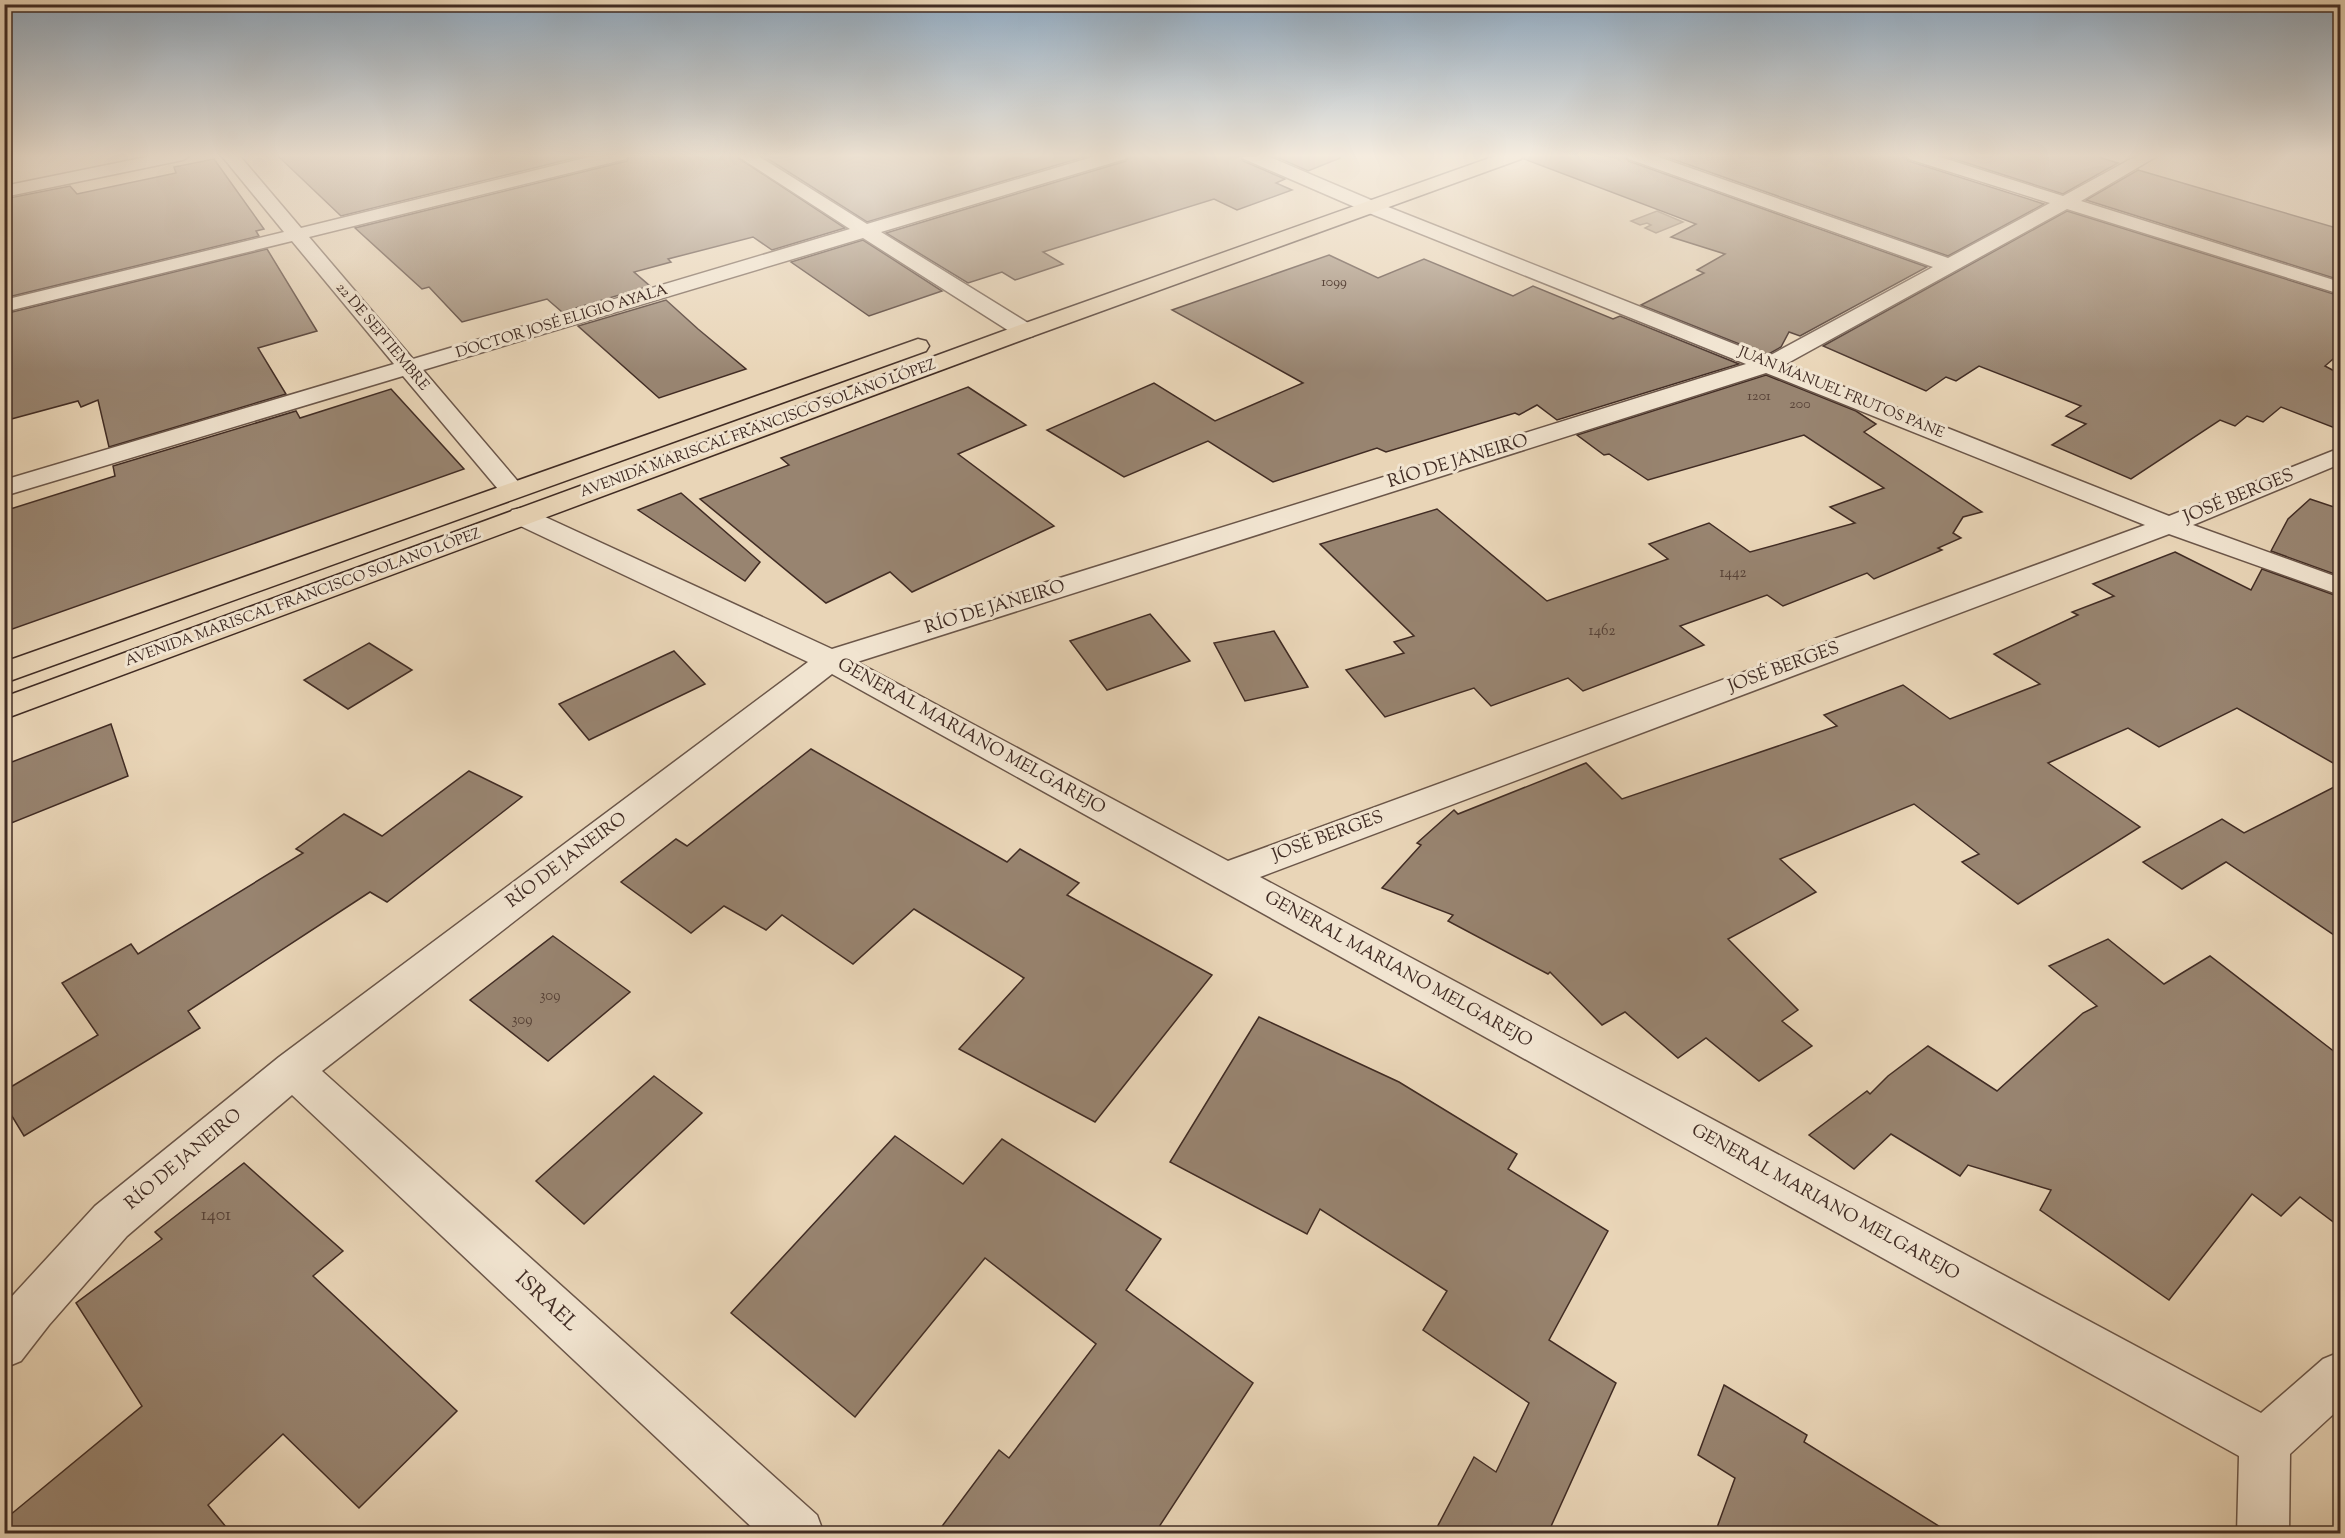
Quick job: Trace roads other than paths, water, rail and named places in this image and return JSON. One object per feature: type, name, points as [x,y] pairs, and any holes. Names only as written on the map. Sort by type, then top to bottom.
[{"type":"highway","points":[[1150,286],[1183,266],[1289,227]]},
{"type":"highway","name":"AVENIDA MARISCAL FRANCISCO SOLANO LÓPEZ","points":[[4,673],[1025,331],[1150,286],[1295,227]]},
{"type":"highway","points":[[981,323],[1025,308]]},
{"type":"highway","name":"AVENIDA MARISCAL FRANCISCO SOLANO LÓPEZ","points":[[4,709],[517,503],[937,339]]},
{"type":"street","name":"22 DE SEPTIEMBRE","points":[[289,227],[408,368],[517,503]]},
{"type":"street","points":[[4,306],[329,227]]},
{"type":"street","points":[[859,227],[1025,331]]},
{"type":"street","name":"DOCTOR JOSÉ ELIGIO AYALA","points":[[4,488],[880,227]]},
{"type":"street","name":"JUAN MANUEL FRUTOS PANE","points":[[1440,227],[1770,364],[2169,525],[2340,587]]},
{"type":"street","points":[[1839,227],[1950,266]]},
{"type":"street","name":"RÍO DE JANEIRO","points":[[4,1344],[32,1308],[111,1221],[293,1070],[830,660],[1770,364],[2021,227]]},
{"type":"street","points":[[2145,227],[2340,288]]},
{"type":"street","name":"JOSÉ BERGES","points":[[1225,876],[2169,525],[2340,455]]},
{"type":"street","name":"GENERAL MARIANO MELGAREJO","points":[[517,503],[830,660],[2265,1443]]},
{"type":"street","name":"ISRAEL","points":[[293,1070],[798,1533]]},
{"type":"street","points":[[2263,1533],[2265,1443],[2340,1376]]}]
